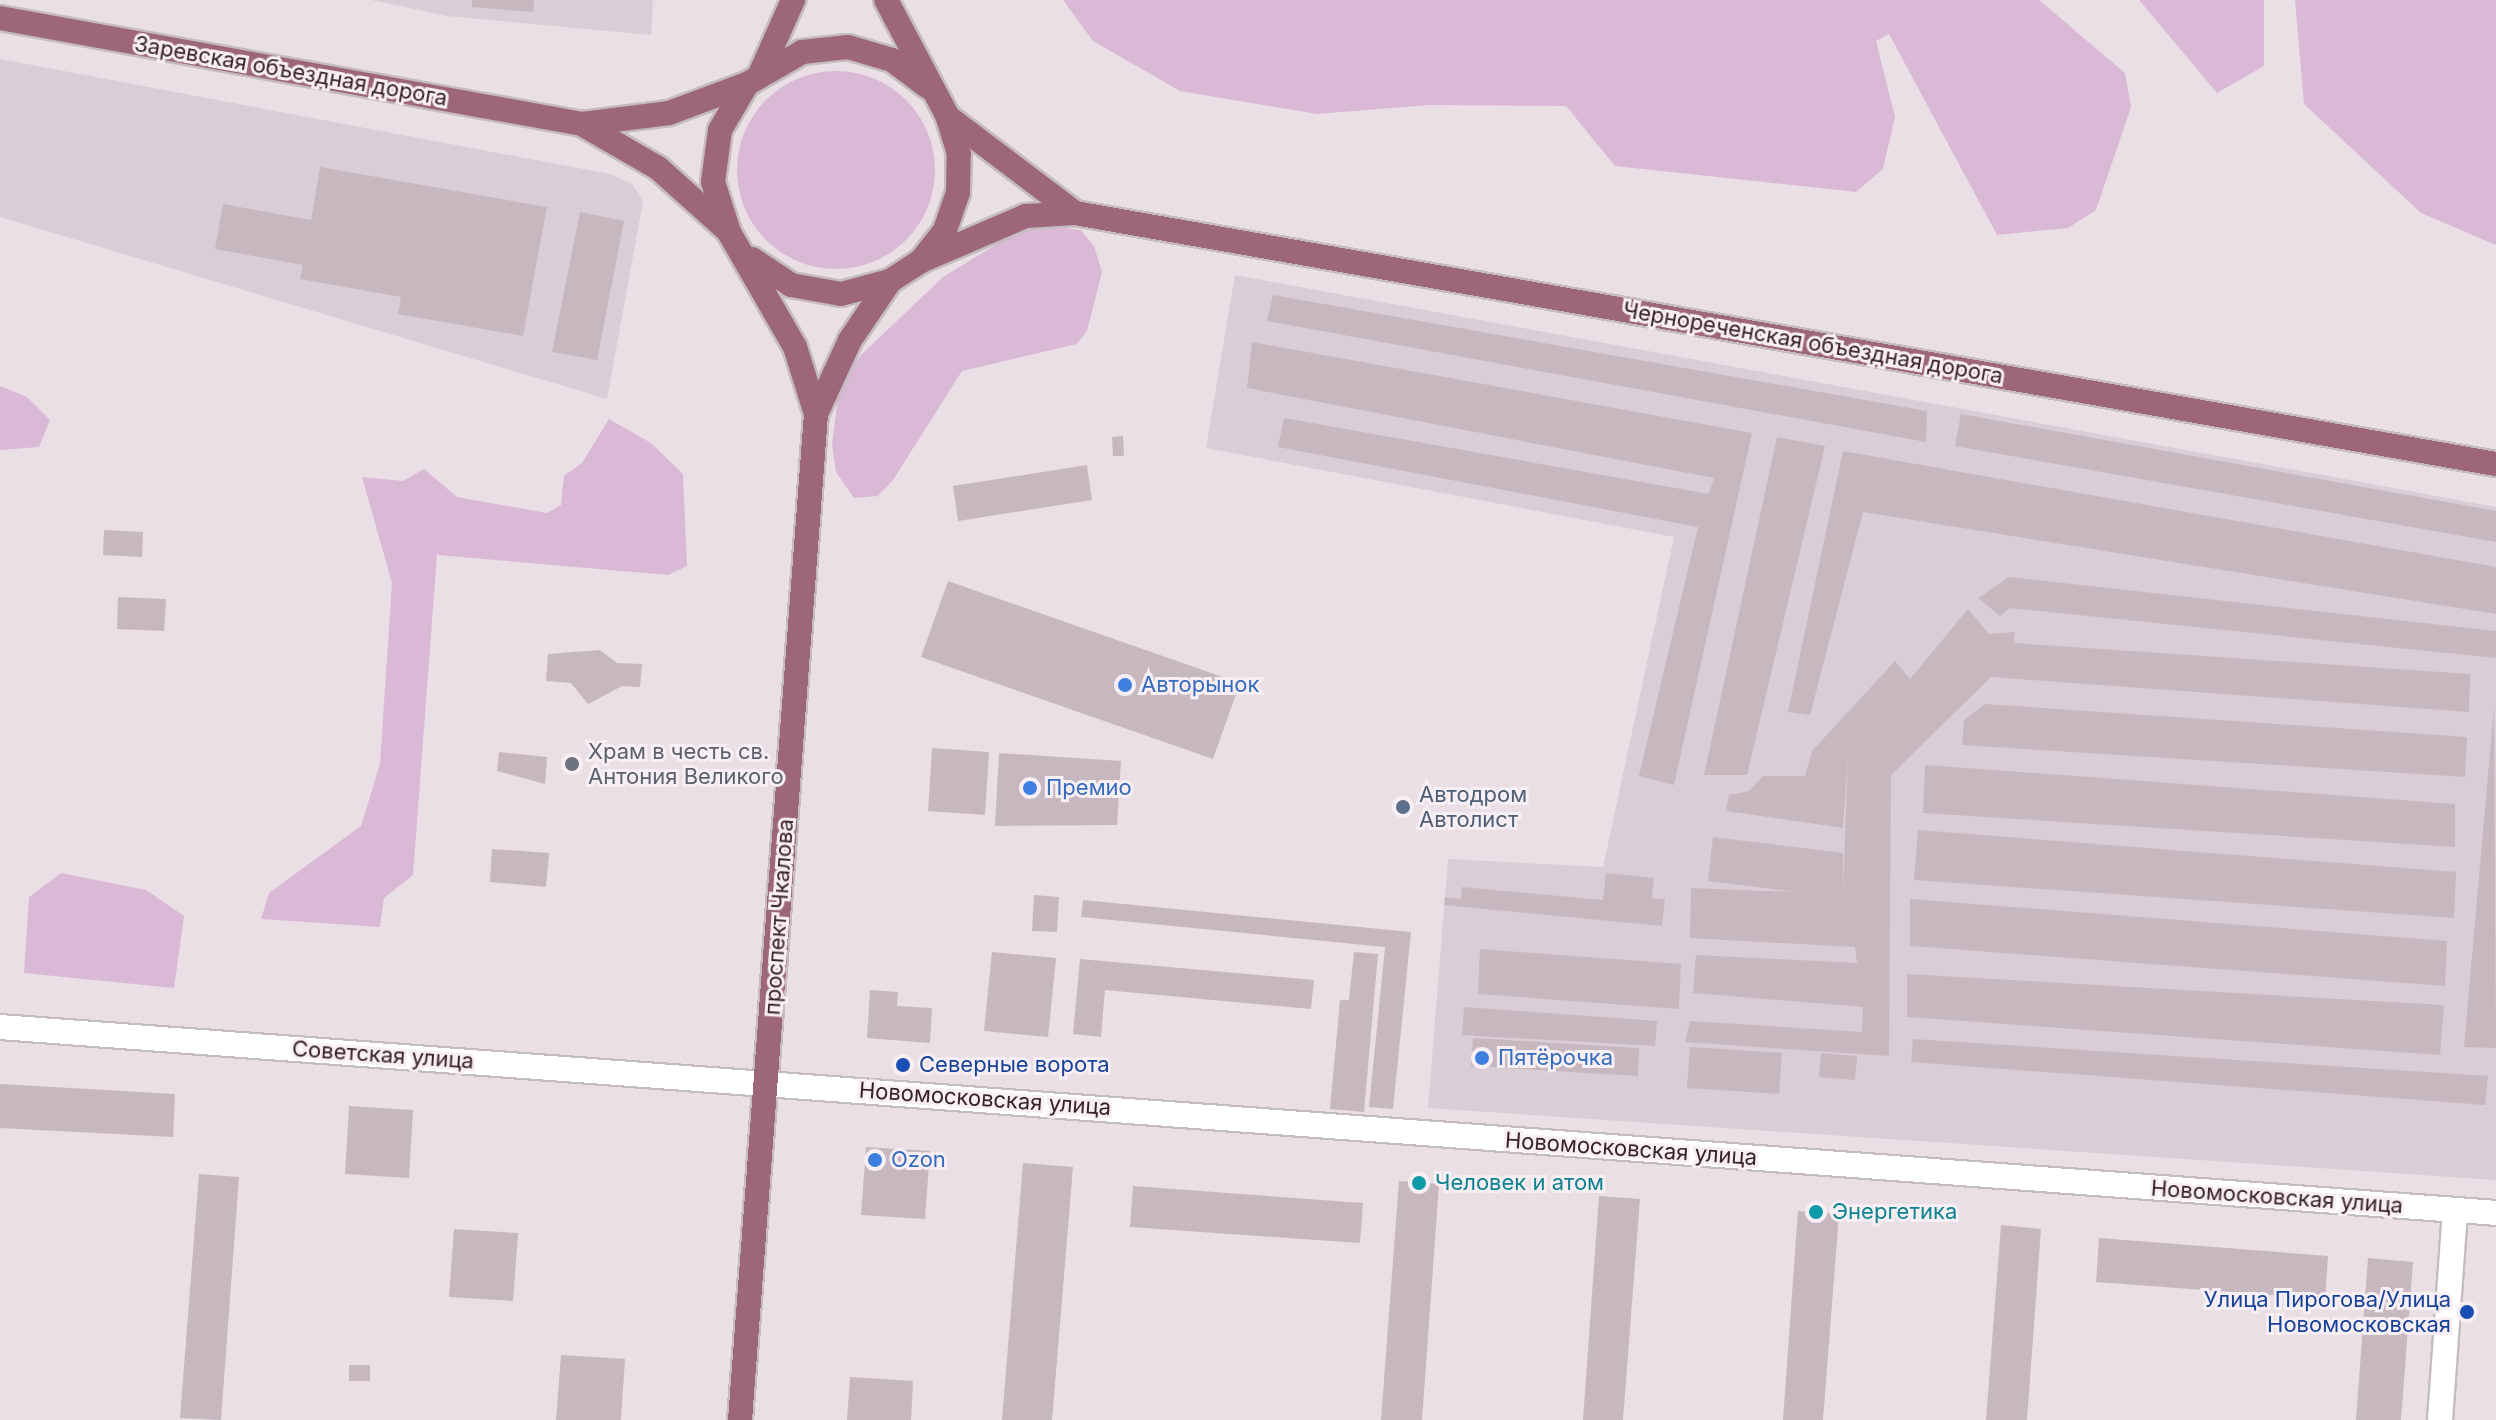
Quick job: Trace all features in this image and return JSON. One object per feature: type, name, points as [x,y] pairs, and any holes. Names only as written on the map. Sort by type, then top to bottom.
[{"type":"main road","points":[[729,232],[713,182],[720,130],[754,78],[793,0]]},
{"type":"main road","points":[[886,0],[928,87],[948,117],[959,154],[958,193],[945,230],[921,261]]},
{"type":"main road","name":"Заревская объездная дорога","points":[[0,18],[582,124]]},
{"type":"main road","points":[[582,124],[669,113],[754,78],[802,52],[848,47],[892,60],[928,87]]},
{"type":"main road","points":[[948,117],[1075,213]]},
{"type":"main road","points":[[582,124],[658,168],[729,232],[748,257],[795,347],[816,414]]},
{"type":"main road","points":[[748,257],[791,285],[841,294],[890,281],[921,261],[1026,216],[1075,213]]},
{"type":"main road","name":"Чернореченская объездная дорога","points":[[1075,213],[2496,464]]},
{"type":"main road","points":[[816,414],[850,340],[890,281]]},
{"type":"main road","name":"проспект Чкалова","points":[[740,1420],[816,414]]},
{"type":"street","name":"Советская улица","points":[[0,1027],[767,1082]]},
{"type":"street","name":"Новомосковская улица","points":[[767,1082],[2496,1213]]},
{"type":"street","points":[[2440,1420],[2455,1211]]},
{"type":"shaded area","points":[[371,0],[653,0],[651,35],[447,16]]},
{"type":"shaded area","points":[[1063,0],[2039,0],[2125,73],[2131,107],[2096,210],[2068,228],[1997,235],[1889,34],[1876,41],[1895,117],[1883,169],[1856,192],[1615,166],[1566,106],[1429,105],[1317,114],[1180,91],[1093,41]]},
{"type":"shaded area","points":[[2139,0],[2264,0],[2264,66],[2217,93]]},
{"type":"shaded area","points":[[2295,0],[2496,0],[2496,245],[2421,213],[2304,104]]},
{"type":"shaded area","points":[[0,59],[610,174],[632,184],[643,201],[607,399],[0,217]]},
{"type":"shaded area","points":[[836,71],[874,78],[906,100],[928,132],[935,170],[928,208],[906,240],[874,262],[836,269],[798,262],[766,240],[744,208],[737,170],[744,132],[766,100],[798,78]]},
{"type":"shaded area","points":[[1030,224],[1081,230],[1094,246],[1102,272],[1087,331],[1077,344],[962,371],[893,480],[878,496],[854,498],[836,472],[832,444],[839,390],[860,356],[943,277]]},
{"type":"shaded area","points":[[1235,275],[2496,507],[2496,1180],[1428,1108],[1448,859],[1603,867],[1674,537],[1206,448]]},
{"type":"shaded area","points":[[0,386],[27,397],[50,420],[39,447],[0,450]]},
{"type":"shaded area","points":[[609,419],[651,443],[683,474],[687,566],[668,575],[437,555],[413,875],[384,898],[380,927],[261,919],[269,893],[361,826],[380,764],[392,583],[362,477],[403,481],[424,469],[457,497],[547,513],[561,505],[564,476],[582,463]]},
{"type":"shaded area","points":[[61,873],[146,890],[184,916],[174,988],[24,973],[29,897]]},
{"type":"building","points":[[472,0],[534,0],[533,12],[472,7]]},
{"type":"building","points":[[320,167],[547,207],[523,336],[398,314],[401,297],[300,279],[303,265],[215,249],[223,204],[311,220]]},
{"type":"building","points":[[580,212],[624,221],[597,360],[552,352]]},
{"type":"building","points":[[1273,295],[1927,411],[1926,442],[1267,321]]},
{"type":"building","points":[[1252,342],[1752,433],[1674,785],[1639,776],[1698,527],[1278,447],[1284,418],[1709,494],[1714,478],[1247,388]]},
{"type":"building","points":[[1961,414],[2496,511],[2496,542],[1955,446]]},
{"type":"building","points":[[1123,436],[1124,456],[1113,456],[1112,437]]},
{"type":"building","points":[[1777,437],[1825,446],[1747,775],[1704,775]]},
{"type":"building","points":[[1843,451],[2496,567],[2496,614],[1863,512],[1810,715],[1788,712]]},
{"type":"building","points":[[1087,465],[1092,500],[958,521],[953,486]]},
{"type":"building","points":[[104,530],[143,532],[142,557],[103,555]]},
{"type":"building","points":[[2009,577],[2496,631],[2496,658],[2010,608],[2000,616],[1978,598]]},
{"type":"building","points":[[948,581],[1240,683],[1213,759],[921,657]]},
{"type":"building","points":[[118,597],[166,599],[164,631],[117,629]]},
{"type":"building","points":[[1968,609],[1989,634],[2015,632],[2014,643],[2470,674],[2469,712],[1991,677],[1891,775],[1889,1056],[1685,1042],[1690,1021],[1862,1032],[1863,1007],[1693,993],[1696,955],[1857,963],[1855,947],[1690,938],[1691,888],[1795,892],[1708,881],[1713,837],[1843,853],[1843,894],[1848,756],[1843,828],[1726,811],[1729,795],[1749,791],[1763,776],[1805,776],[1812,751],[1895,661],[1910,679]]},
{"type":"building","name":"Храм в честь св. Антония Великого","points":[[600,650],[617,663],[642,664],[640,687],[622,686],[588,704],[571,683],[546,681],[548,654]]},
{"type":"building","points":[[1985,704],[2467,737],[2465,777],[1962,745],[1964,720]]},
{"type":"building","points":[[2494,707],[2496,1048],[2464,1047]]},
{"type":"building","points":[[932,748],[989,752],[985,815],[928,811]]},
{"type":"building","points":[[499,752],[547,757],[545,784],[497,771]]},
{"type":"building","points":[[999,753],[1121,761],[1117,825],[995,826]]},
{"type":"building","points":[[1925,765],[2455,804],[2455,847],[1923,813]]},
{"type":"building","points":[[1918,830],[2456,872],[2454,918],[1914,880]]},
{"type":"building","points":[[492,849],[549,853],[546,887],[490,882]]},
{"type":"building","points":[[1606,873],[1654,878],[1652,898],[1665,899],[1662,926],[1444,905],[1445,897],[1461,899],[1462,887],[1603,900]]},
{"type":"building","points":[[1034,895],[1059,897],[1057,932],[1032,931]]},
{"type":"building","points":[[1910,899],[2447,941],[2445,986],[1910,946]]},
{"type":"building","points":[[1083,900],[1411,932],[1393,1109],[1369,1107],[1385,947],[1081,917]]},
{"type":"building","points":[[1480,949],[1681,964],[1679,1009],[1478,994]]},
{"type":"building","points":[[992,952],[1056,958],[1048,1037],[984,1031]]},
{"type":"building","points":[[1354,952],[1378,954],[1364,1112],[1330,1109],[1340,1000],[1349,1000]]},
{"type":"building","points":[[1080,959],[1314,980],[1311,1009],[1105,990],[1101,1037],[1073,1034]]},
{"type":"building","points":[[1907,974],[2444,1005],[2440,1055],[1907,1017]]},
{"type":"building","points":[[870,990],[898,992],[897,1006],[932,1008],[930,1043],[867,1038]]},
{"type":"building","points":[[1464,1007],[1657,1021],[1655,1046],[1462,1035]]},
{"type":"building","points":[[1473,1038],[1639,1048],[1638,1076],[1471,1066]]},
{"type":"building","points":[[1913,1039],[2488,1076],[2485,1105],[1911,1062]]},
{"type":"building","points":[[1690,1047],[1782,1053],[1779,1094],[1687,1088]]},
{"type":"building","points":[[1821,1053],[1857,1056],[1855,1080],[1819,1077]]},
{"type":"building","points":[[0,1084],[175,1094],[173,1137],[0,1128]]},
{"type":"building","points":[[349,1106],[413,1110],[409,1178],[345,1174]]},
{"type":"building","points":[[866,1147],[930,1151],[925,1219],[861,1215]]},
{"type":"building","points":[[1023,1163],[1073,1167],[1052,1420],[1002,1420]]},
{"type":"building","points":[[199,1174],[239,1177],[221,1420],[180,1418]]},
{"type":"building","points":[[1399,1181],[1439,1184],[1422,1420],[1381,1420]]},
{"type":"building","points":[[1133,1186],[1363,1203],[1360,1243],[1130,1227]]},
{"type":"building","points":[[1599,1196],[1640,1199],[1623,1420],[1583,1420]]},
{"type":"building","points":[[1798,1211],[1839,1214],[1823,1420],[1783,1420]]},
{"type":"building","points":[[2001,1225],[2041,1229],[2027,1420],[1986,1420]]},
{"type":"building","points":[[454,1229],[518,1233],[513,1301],[449,1297]]},
{"type":"building","points":[[2099,1238],[2328,1256],[2325,1299],[2096,1282]]},
{"type":"building","points":[[2368,1258],[2413,1262],[2401,1420],[2356,1420]]},
{"type":"building","points":[[561,1355],[625,1359],[621,1420],[556,1420]]},
{"type":"building","points":[[349,1365],[370,1365],[370,1381],[349,1381]]},
{"type":"building","points":[[850,1377],[913,1381],[911,1420],[847,1420]]},
{"type":"place","name":"Авторынок","points":[[1125,685]]},
{"type":"place","name":"Храм в честь св. Антония Великого","points":[[572,764]]},
{"type":"place","name":"Премио","points":[[1030,788]]},
{"type":"place","name":"Автодром Автолист","points":[[1403,807]]},
{"type":"place","name":"Пятёрочка","points":[[1482,1058]]},
{"type":"place","name":"Северные ворота","points":[[903,1065]]},
{"type":"place","name":"Ozon","points":[[875,1160]]},
{"type":"place","name":"Человек и атом","points":[[1419,1183]]},
{"type":"place","name":"Энергетика","points":[[1816,1212]]},
{"type":"place","name":"Улица Пирогова/Улица Новомосковская","points":[[2467,1312]]}]
